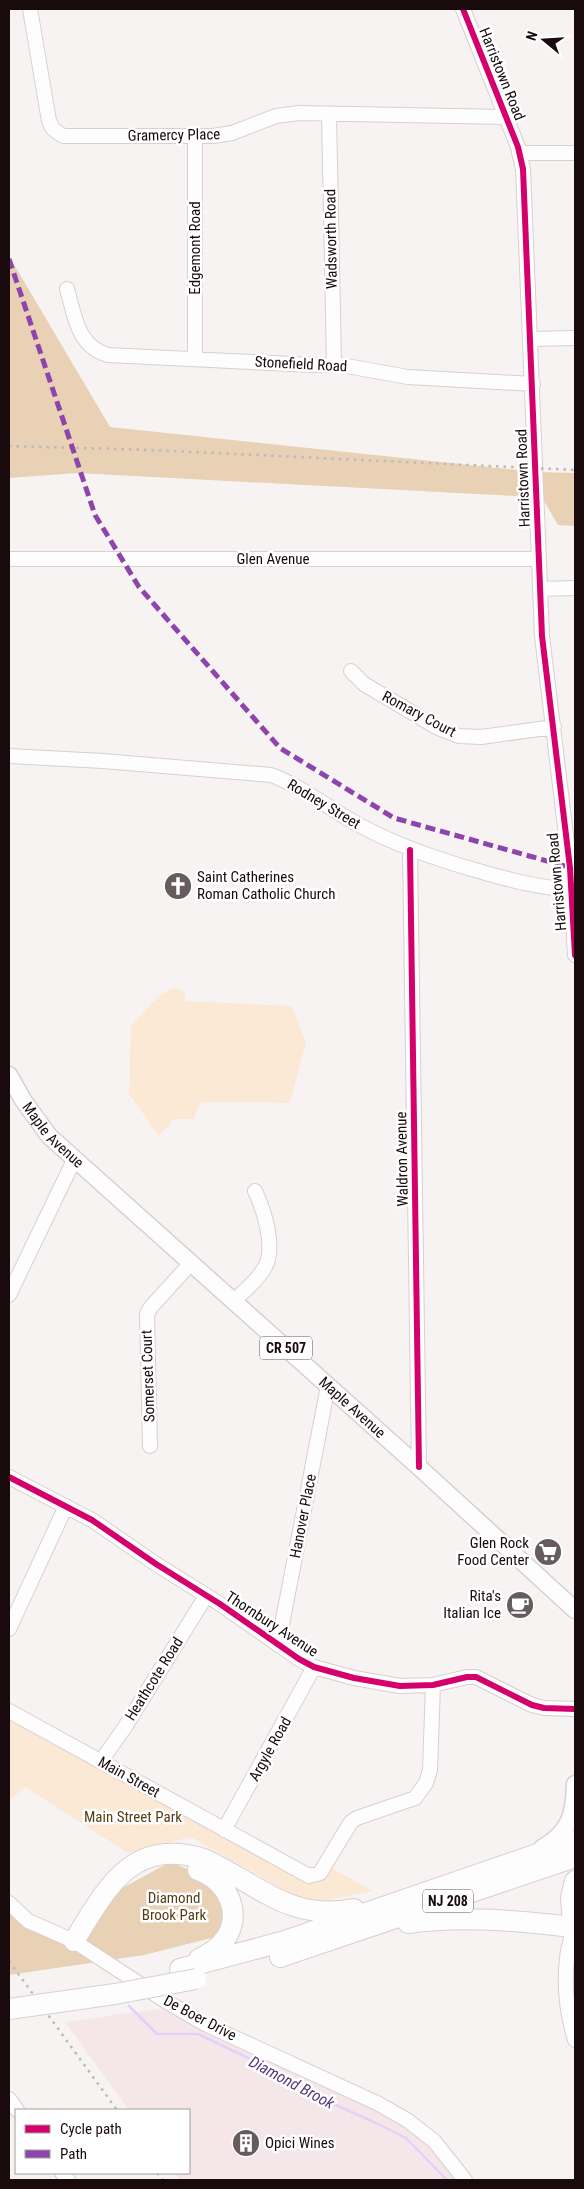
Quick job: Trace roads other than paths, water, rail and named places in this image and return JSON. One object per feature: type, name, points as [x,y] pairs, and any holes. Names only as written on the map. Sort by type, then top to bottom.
[{"type":"highway","name":"NJ 208","points":[[9,1995],[96,1983],[188,1974],[575,1841]]},
{"type":"highway","points":[[79,1944],[115,1879],[124,1870],[145,1859],[169,1854],[194,1856],[204,1860],[279,1901],[304,1910],[340,1911],[422,1894]]},
{"type":"highway","name":"NJ 208","points":[[9,2009],[115,1994],[188,1974],[321,1944],[575,1857]]},
{"type":"highway","points":[[79,1944],[116,1896],[132,1880],[159,1868],[191,1868],[210,1875],[225,1889],[233,1911],[232,1923],[226,1938],[188,1974]]},
{"type":"highway","points":[[321,1944],[408,1923],[439,1920],[541,1922],[574,1927],[571,1897],[575,1881]]},
{"type":"main road","name":"Maple Avenue","points":[[9,1075],[36,1120],[49,1136],[419,1467],[575,1610]]},
{"type":"main road","points":[[522,1859],[550,1844],[564,1832],[575,1802],[575,1784]]},
{"type":"street","name":"Gramercy Place","points":[[30,9],[49,121],[52,129],[63,136],[195,137],[232,133],[276,116],[299,113],[506,117]]},
{"type":"street","name":"Harristown Road","points":[[463,9],[519,152],[524,184],[542,636],[572,889],[575,955]]},
{"type":"street","name":"Wadsworth Road","points":[[329,114],[334,364]]},
{"type":"street","name":"Edgemont Road","points":[[195,137],[195,359]]},
{"type":"street","points":[[519,152],[575,153]]},
{"type":"street","name":"Stonefield Road","points":[[67,288],[80,334],[91,347],[108,355],[334,364],[408,377],[533,384]]},
{"type":"street","points":[[531,340],[575,338]]},
{"type":"street","name":"Glen Avenue","points":[[9,559],[538,559]]},
{"type":"street","points":[[540,589],[575,588]]},
{"type":"street","name":"Romary Court","points":[[351,671],[364,684],[438,728],[459,736],[481,737],[554,726]]},
{"type":"street","name":"Rodney Street","points":[[9,756],[103,760],[271,775],[286,780],[359,825],[410,850],[443,862],[505,879],[572,889]]},
{"type":"street","name":"Waldron Avenue","points":[[410,850],[419,1467]]},
{"type":"street","points":[[9,1295],[75,1158]]},
{"type":"street","points":[[234,1301],[259,1275],[268,1261],[268,1239],[263,1209],[255,1191]]},
{"type":"street","name":"Somerset Court","points":[[150,1446],[148,1314],[151,1307],[191,1263]]},
{"type":"street","name":"Hanover Place","points":[[278,1645],[328,1386]]},
{"type":"street","name":"Thornbury Avenue","points":[[9,1477],[92,1520],[298,1659],[314,1667],[378,1683],[400,1686],[433,1685],[467,1677],[476,1677],[532,1705],[544,1708],[575,1709]]},
{"type":"street","points":[[9,1629],[66,1506]]},
{"type":"street","name":"Heathcote Road","points":[[100,1760],[125,1727],[206,1596]]},
{"type":"street","name":"Argyle Road","points":[[224,1830],[314,1667]]},
{"type":"street","name":"Main Street","points":[[9,1712],[100,1760],[309,1876],[320,1873],[351,1822],[357,1818],[415,1798],[426,1783],[430,1770],[433,1685]]},
{"type":"street","name":"De Boer Drive","points":[[9,1903],[28,1921],[79,1944],[167,2002],[205,2024],[368,2099],[407,2120],[434,2141],[465,2180]]},
{"type":"street","points":[[574,1927],[567,1957],[566,1978],[570,2017],[575,2040]]},
{"type":"waterway","name":"Diamond Brook","points":[[129,2006],[157,2034],[198,2034],[263,2065],[318,2097],[406,2138],[447,2180]]},
{"type":"railway","points":[[9,446],[150,450],[575,470]]},
{"type":"railway","points":[[9,1961],[116,2109]]},
{"type":"railway","points":[[158,2174],[163,2180]]},
{"type":"place","name":"Saint Catherines Roman Catholic Church","points":[[178,886]]},
{"type":"place","name":"Glen Rock Food Center","points":[[548,1552]]},
{"type":"place","name":"Rita's Italian Ice","points":[[520,1605]]},
{"type":"place","name":"Opici Wines","points":[[246,2143]]},
{"type":"park label","name":"Main Street Park","points":[[133,1817]]},
{"type":"park label","name":"Diamond Brook Park","points":[[174,1906]]}]
